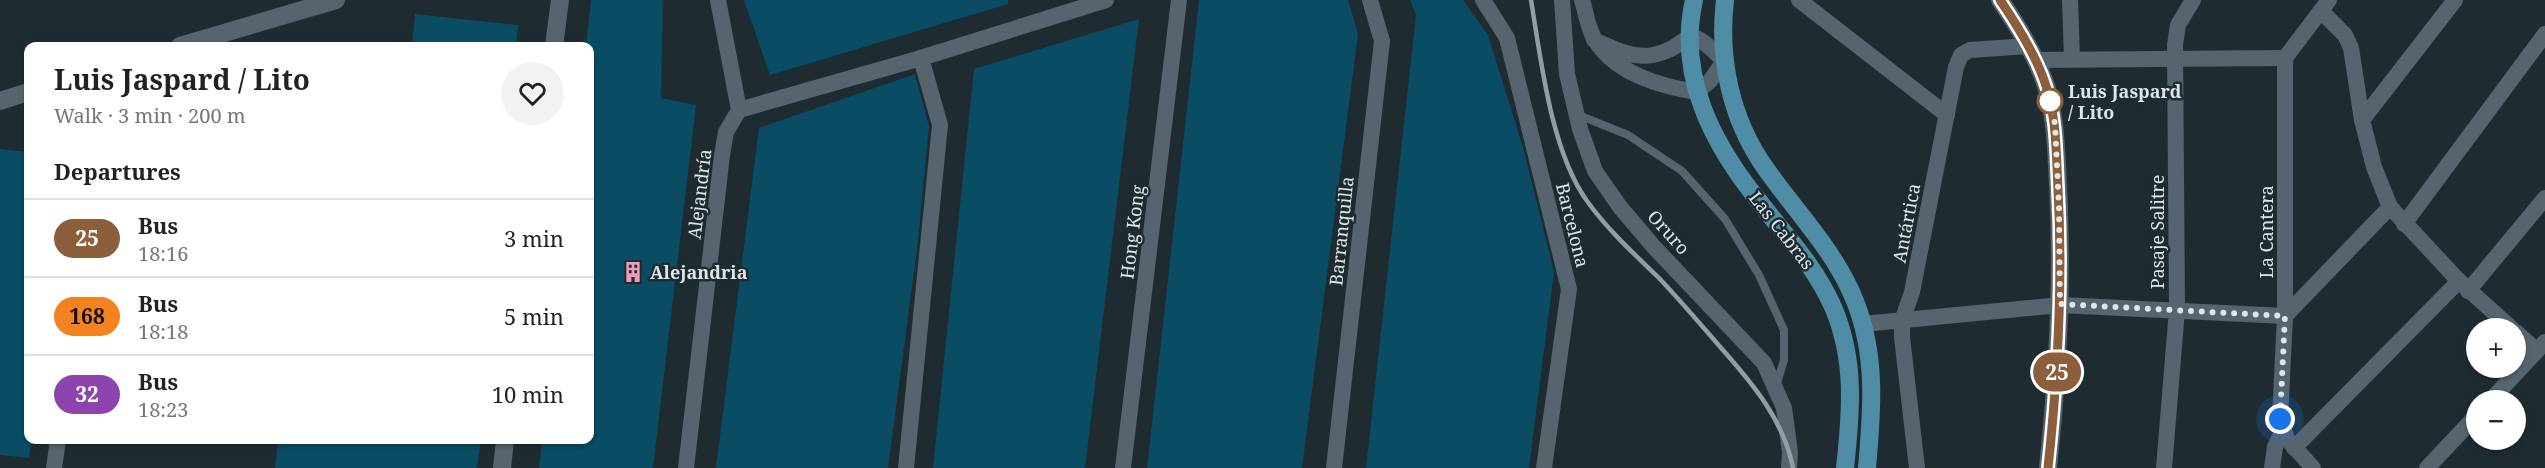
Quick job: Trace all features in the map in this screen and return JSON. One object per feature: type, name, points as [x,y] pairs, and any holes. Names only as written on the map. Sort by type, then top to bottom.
[{"type":"main road","name":"Las Cabras","points":[[1694,0],[1689,36],[1696,92],[1710,130],[1756,198],[1814,271],[1834,309],[1841,329],[1852,395],[1845,468]]},
{"type":"main road","name":"Las Cabras","points":[[1725,0],[1724,61],[1734,106],[1765,168],[1836,263],[1847,282],[1863,324],[1870,359],[1873,395],[1866,468]]},
{"type":"street","points":[[194,42],[336,0]]},
{"type":"street","points":[[555,42],[560,0]]},
{"type":"street","points":[[718,0],[739,110],[921,58],[1106,0]]},
{"type":"street","name":"Hong Kong","points":[[1123,468],[1179,0]]},
{"type":"street","name":"Barranquilla","points":[[1334,468],[1382,41],[1370,0]]},
{"type":"street","name":"Barcelona","points":[[1483,0],[1507,38],[1569,289],[1544,468]]},
{"type":"street","name":"Oruro","points":[[1562,0],[1567,74],[1580,129],[1595,171],[1620,207],[1764,363],[1784,408],[1790,452],[1788,468]]},
{"type":"street","points":[[1582,0],[1594,40],[1612,58],[1638,77],[1677,89],[1696,92],[1710,81],[1724,61],[1706,42],[1697,37],[1689,36],[1671,48],[1653,55],[1621,52],[1594,40]]},
{"type":"street","points":[[1798,0],[1947,115]]},
{"type":"street","points":[[2000,0],[2032,53],[2044,80],[2055,124],[2060,304],[2056,389],[2048,468]]},
{"type":"street","points":[[2070,0],[2072,59]]},
{"type":"street","name":"Pasaje Salitre","points":[[2164,468],[2176,310],[2175,59],[2178,25],[2193,0]]},
{"type":"street","points":[[2362,120],[2455,0]]},
{"type":"street","points":[[2032,53],[2072,59],[2285,58],[2325,6],[2345,35],[2350,48],[2362,120],[2374,167],[2390,207],[2463,286],[2500,318]]},
{"type":"street","points":[[2404,224],[2545,34]]},
{"type":"street","name":"Antártica","points":[[1917,468],[1902,321],[1912,292],[1956,67],[1961,55],[1970,50],[2032,53]]},
{"type":"street","points":[[906,468],[940,125],[921,58]]},
{"type":"street","name":"La Cantera","points":[[2285,58],[2285,316],[2280,408],[2283,430],[2294,448],[2313,468]]},
{"type":"street","points":[[0,100],[24,93]]},
{"type":"street","name":"Alejandría","points":[[686,468],[722,155],[726,132],[739,110]]},
{"type":"street","points":[[2294,448],[2463,286],[2545,198]]},
{"type":"street","points":[[1863,324],[2060,304],[2285,316],[2390,207]]},
{"type":"street","points":[[2500,390],[2541,347],[2526,338]]},
{"type":"street","points":[[2427,468],[2466,427]]},
{"type":"street","points":[[2272,468],[2275,447],[2283,430]]},
{"type":"street","points":[[54,468],[57,444]]},
{"type":"street","points":[[502,468],[505,444]]},
{"type":"lane","points":[[1576,114],[1628,135],[1682,171],[1725,219],[1759,275],[1784,330],[1784,360],[1776,386]]},
{"type":"building","name":"Alejandria","points":[[591,0],[663,0],[661,98],[696,105],[653,468],[539,468],[542,444],[594,444],[594,42],[586,42]]},
{"type":"building","points":[[744,0],[1008,0],[1008,4],[770,75]]},
{"type":"building","points":[[1199,0],[1348,0],[1358,34],[1302,468],[1147,468]]},
{"type":"building","points":[[1410,0],[1463,0],[1488,35],[1523,147],[1554,272],[1529,468],[1366,468],[1416,15]]},
{"type":"building","points":[[415,14],[518,25],[516,42],[412,42]]},
{"type":"building","points":[[1139,19],[1085,468],[933,468],[974,69]]},
{"type":"building","points":[[915,74],[929,126],[918,241],[888,468],[716,468],[759,128]]},
{"type":"building","points":[[0,149],[24,152],[24,444],[31,444],[29,458],[0,455]]},
{"type":"building","points":[[278,444],[480,444],[477,468],[275,468]]},
{"type":"railway","points":[[1531,0],[1549,104],[1564,157],[1575,180],[1587,201],[1603,221],[1658,277],[1756,390],[1775,419],[1789,451],[1793,468]]},
{"type":"bus line","name":"25","points":[[2000,0],[2036,60],[2044,80],[2055,124],[2060,304],[2056,389],[2048,468]]},
{"type":"place","name":"Luis Jaspard / Lito","points":[[2050,101]]},
{"type":"place","name":"Alejandria","points":[[633,272]]},
{"type":"route","points":[[2050,101],[2055,124],[2060,304],[2285,316],[2280,419]]}]
